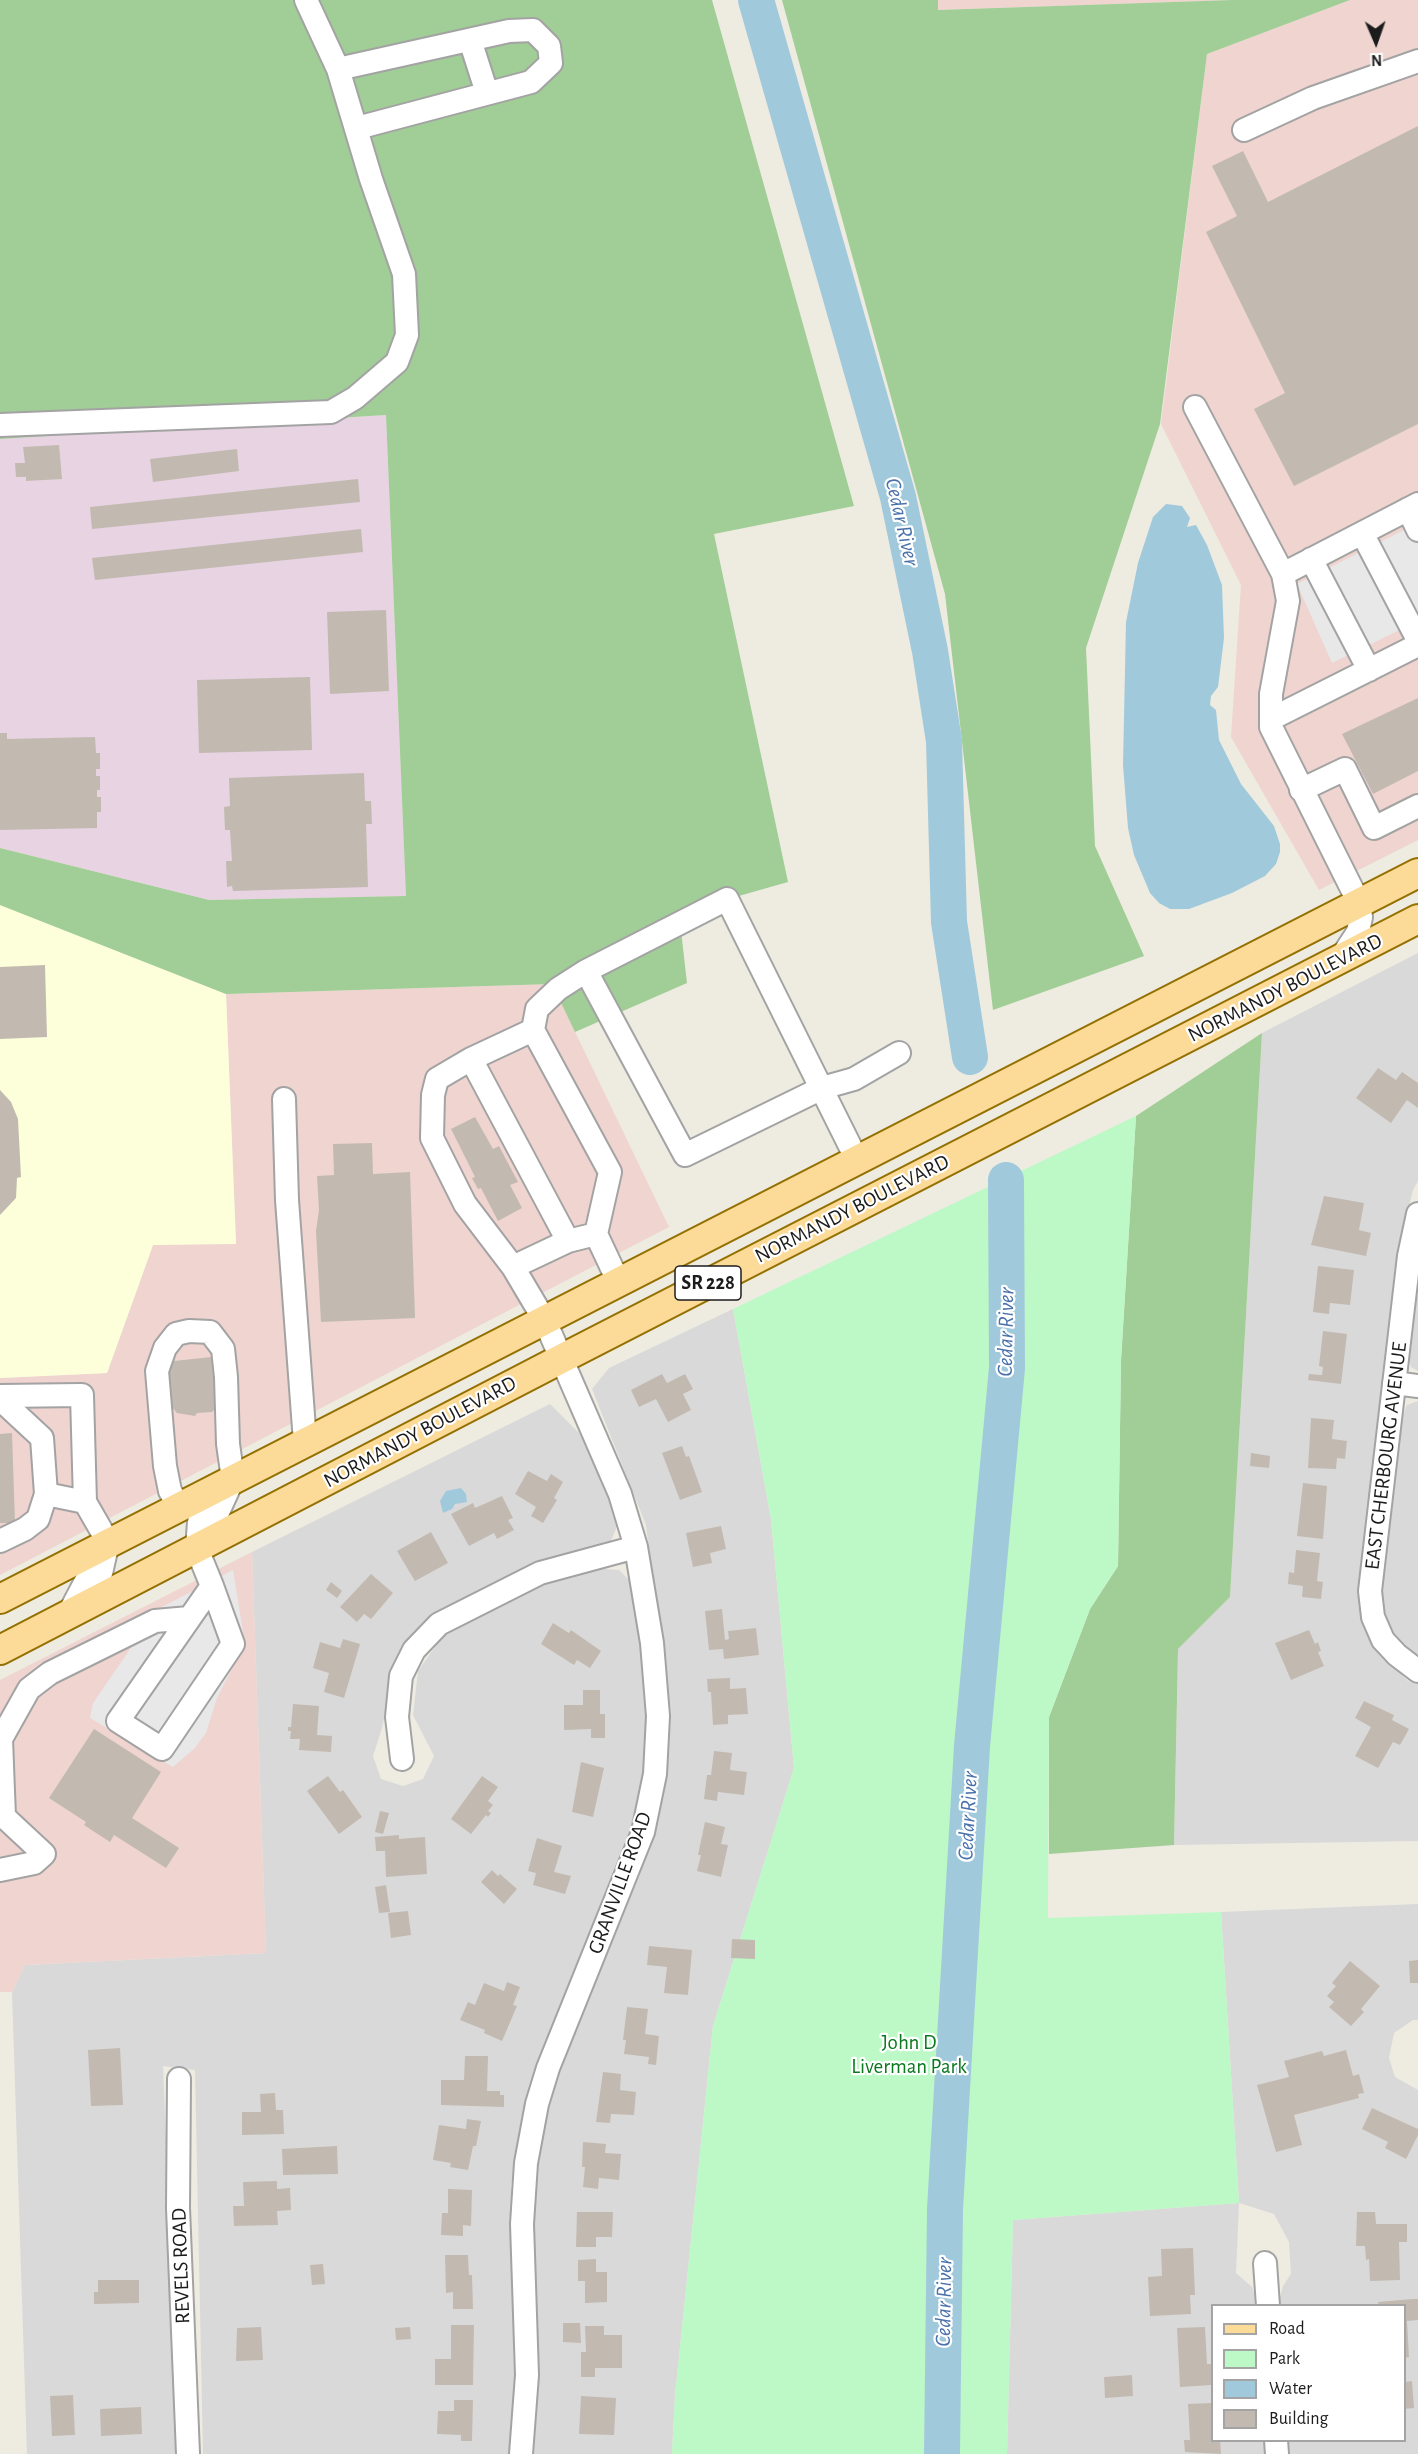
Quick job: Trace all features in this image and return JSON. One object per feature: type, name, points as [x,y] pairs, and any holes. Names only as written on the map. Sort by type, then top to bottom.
[{"type":"main road","name":"NORMANDY BOULEVARD","points":[[0,1599],[858,1162],[1418,873]]},
{"type":"main road","name":"NORMANDY BOULEVARD","points":[[0,1650],[724,1275],[1418,920]]},
{"type":"main road","points":[[724,1275],[733,1256],[793,1225],[842,1194],[850,1184],[858,1162]]},
{"type":"street","points":[[0,425],[331,412],[355,398],[397,362],[407,335],[404,274],[371,179],[338,69],[306,0]]},
{"type":"street","points":[[338,69],[509,31],[533,30],[549,46],[551,63],[531,82],[357,128]]},
{"type":"street","points":[[470,40],[487,93]]},
{"type":"street","points":[[1244,130],[1313,98],[1418,61]]},
{"type":"street","points":[[1195,407],[1282,573],[1287,601],[1271,694],[1271,727],[1359,903],[1361,917],[1358,932],[1341,958]]},
{"type":"street","points":[[1282,573],[1413,507],[1418,530]]},
{"type":"street","points":[[1362,533],[1418,640]]},
{"type":"street","points":[[1311,559],[1369,670]]},
{"type":"street","points":[[1271,719],[1418,645]]},
{"type":"street","points":[[1301,790],[1345,770],[1374,828],[1418,806]]},
{"type":"street","points":[[619,1283],[596,1234],[610,1172],[533,1030],[537,1009],[558,989],[586,971],[727,899],[858,1162]]},
{"type":"street","points":[[586,971],[685,1155],[822,1088],[854,1079],[899,1053]]},
{"type":"street","points":[[533,1030],[471,1059],[568,1241]]},
{"type":"street","name":"GRANVILLE ROAD","points":[[471,1059],[437,1079],[432,1138],[465,1203],[513,1267],[545,1321],[620,1494],[636,1547],[652,1643],[658,1716],[656,1774],[643,1832],[548,2068],[537,2104],[525,2163],[522,2224],[527,2375],[521,2454]]},
{"type":"street","points":[[284,1099],[286,1200],[305,1442]]},
{"type":"street","name":"EAST CHERBOURG AVENUE","points":[[1418,1214],[1408,1256],[1370,1591],[1373,1617],[1383,1640],[1397,1655],[1418,1671]]},
{"type":"street","points":[[513,1267],[568,1241],[596,1234]]},
{"type":"street","points":[[179,1506],[170,1491],[165,1466],[157,1371],[165,1348],[176,1334],[210,1332],[223,1349],[228,1444],[233,1479],[218,1512],[198,1522],[197,1549],[212,1586],[233,1644],[162,1749],[118,1721],[212,1586]]},
{"type":"street","points":[[1394,1383],[1418,1386]]},
{"type":"street","points":[[0,1398],[82,1395],[85,1502],[108,1542],[101,1572],[86,1581],[67,1617]]},
{"type":"street","points":[[0,1398],[42,1438],[46,1494],[38,1520],[0,1541]]},
{"type":"street","points":[[46,1494],[85,1502]]},
{"type":"street","points":[[402,1759],[397,1717],[401,1676],[414,1650],[439,1624],[540,1573],[636,1547]]},
{"type":"street","points":[[0,1870],[34,1863],[44,1854],[2,1815],[1,1739],[29,1689],[50,1673],[155,1621],[189,1618]]},
{"type":"street","name":"REVELS ROAD","points":[[178,2079],[178,2208],[188,2454]]},
{"type":"street","points":[[1265,2263],[1268,2304]]},
{"type":"shaded area","points":[[938,0],[1232,0],[937,10]]},
{"type":"shaded area","points":[[1350,0],[1418,0],[1418,840],[1319,890],[1231,737],[1241,585],[1161,424],[1207,54]]},
{"type":"shaded area","points":[[386,415],[406,896],[209,900],[0,848],[0,439]]},
{"type":"shaded area","points":[[1418,523],[1418,621],[1332,663],[1297,584]]},
{"type":"shaded area","points":[[0,905],[226,994],[236,1244],[153,1245],[107,1373],[0,1378]]},
{"type":"shaded area","points":[[1418,953],[1418,1181],[1413,1190],[1395,1265],[1360,1608],[1375,1649],[1408,1681],[1418,1684],[1418,1841],[1174,1845],[1178,1649],[1230,1597],[1262,1033]]},
{"type":"shaded area","points":[[552,984],[669,1227],[0,1575],[0,1378],[107,1373],[153,1245],[236,1243],[226,994]]},
{"type":"shaded area","points":[[1418,1252],[1418,1371],[1411,1367],[1407,1350]]},
{"type":"shaded area","points":[[733,1309],[771,1519],[794,1768],[713,2026],[675,2396],[672,2454],[531,2454],[539,2381],[532,2246],[538,2151],[560,2068],[640,1874],[667,1777],[671,1713],[646,1525],[592,1389],[609,1368]]},
{"type":"shaded area","points":[[1418,1401],[1418,1658],[1406,1651],[1386,1624],[1379,1586],[1399,1425],[1407,1405]]},
{"type":"shaded area","points":[[550,1404],[584,1438],[618,1524],[610,1543],[537,1562],[426,1619],[396,1658],[382,1728],[373,1756],[381,1779],[403,1786],[423,1779],[434,1756],[413,1715],[418,1671],[442,1637],[547,1581],[592,1568],[619,1570],[631,1582],[643,1658],[647,1716],[643,1778],[630,1839],[536,2072],[511,2185],[515,2434],[512,2454],[203,2454],[195,2070],[163,2066],[179,2454],[27,2454],[12,1992],[25,1965],[266,1953],[252,1552]]},
{"type":"shaded area","points":[[252,1552],[266,1953],[25,1965],[12,1992],[0,1992],[0,1680]]},
{"type":"shaded area","points":[[233,1570],[245,1644],[217,1698],[206,1733],[195,1748],[173,1767],[90,1718],[93,1703],[162,1607]]},
{"type":"shaded area","points":[[1418,1904],[1418,2020],[1413,2020],[1394,2033],[1389,2058],[1395,2077],[1418,2090],[1418,2454],[1286,2454],[1285,2442],[1406,2442],[1406,2304],[1278,2304],[1283,2286],[1291,2274],[1289,2242],[1274,2214],[1239,2203],[1221,1912]]},
{"type":"shaded area","points":[[1239,2203],[1236,2273],[1252,2287],[1258,2304],[1211,2304],[1211,2442],[1266,2442],[1266,2454],[1007,2454],[1013,2220]]},
{"type":"green space","points":[[0,0],[712,0],[854,506],[714,534],[788,882],[679,913],[687,983],[575,1032],[552,984],[226,994],[0,905],[0,848],[209,900],[406,896],[386,415],[0,439]]},
{"type":"green space","points":[[782,0],[938,0],[938,10],[1232,0],[1350,0],[1207,54],[1160,424],[1086,648],[1095,846],[1144,956],[993,1010],[945,594]]},
{"type":"green space","points":[[1262,1033],[1230,1597],[1178,1649],[1174,1845],[1049,1854],[1049,1717],[1090,1609],[1118,1566],[1121,1360],[1136,1116]]},
{"type":"green space","name":"John D Liverman Park","points":[[1136,1116],[1121,1360],[1118,1566],[1090,1609],[1049,1717],[1048,1918],[1221,1912],[1239,2203],[1013,2220],[1007,2454],[672,2454],[675,2396],[713,2026],[794,1768],[771,1519],[733,1309]]},
{"type":"water","points":[[1166,504],[1182,506],[1190,518],[1187,527],[1196,525],[1207,545],[1222,585],[1224,638],[1218,687],[1211,696],[1210,705],[1216,710],[1219,740],[1241,784],[1274,826],[1280,844],[1276,864],[1265,876],[1232,893],[1189,909],[1170,909],[1159,903],[1150,893],[1134,855],[1128,828],[1123,765],[1126,622],[1138,563],[1153,517]]},
{"type":"water","points":[[461,1488],[466,1494],[467,1502],[455,1504],[452,1509],[443,1513],[440,1501],[446,1491]]},
{"type":"building","points":[[1418,126],[1418,424],[1294,486],[1254,409],[1285,393],[1206,232],[1237,216],[1212,166],[1243,151],[1268,202]]},
{"type":"building","points":[[59,445],[62,479],[26,481],[26,477],[16,477],[15,463],[25,463],[23,447]]},
{"type":"building","points":[[237,449],[239,471],[153,482],[150,459]]},
{"type":"building","points":[[358,479],[360,502],[92,529],[90,507]]},
{"type":"building","points":[[361,529],[363,552],[95,580],[92,558]]},
{"type":"building","points":[[386,610],[389,691],[330,694],[327,612]]},
{"type":"building","points":[[310,677],[312,750],[199,753],[197,680]]},
{"type":"building","points":[[1418,698],[1418,771],[1373,794],[1342,734]]},
{"type":"building","points":[[0,733],[7,733],[7,739],[95,737],[96,753],[100,753],[100,769],[96,769],[96,776],[100,776],[100,790],[97,790],[97,797],[101,797],[101,812],[97,812],[97,828],[0,830]]},
{"type":"building","points":[[364,773],[365,801],[371,801],[372,824],[366,824],[368,887],[233,891],[232,886],[227,887],[226,861],[232,861],[230,830],[225,830],[224,807],[230,806],[229,778]]},
{"type":"building","points":[[45,965],[47,1037],[0,1039],[0,967]]},
{"type":"building","points":[[1378,1068],[1396,1080],[1402,1072],[1418,1083],[1418,1108],[1407,1100],[1391,1123],[1356,1098]]},
{"type":"building","points":[[0,1090],[11,1102],[18,1119],[21,1177],[17,1178],[16,1198],[0,1215]]},
{"type":"building","points":[[475,1117],[493,1149],[499,1146],[518,1182],[510,1185],[522,1208],[498,1221],[481,1188],[478,1189],[472,1178],[475,1177],[451,1129]]},
{"type":"building","points":[[372,1143],[373,1174],[410,1172],[415,1318],[321,1322],[316,1231],[319,1210],[317,1176],[334,1175],[333,1144]]},
{"type":"building","points":[[1324,1196],[1364,1203],[1359,1230],[1371,1233],[1366,1256],[1311,1245]]},
{"type":"building","points":[[1318,1266],[1354,1270],[1350,1305],[1330,1303],[1329,1314],[1313,1312]]},
{"type":"building","points":[[1323,1331],[1347,1334],[1341,1384],[1308,1380],[1309,1374],[1322,1375],[1323,1367],[1319,1366]]},
{"type":"building","points":[[212,1357],[217,1365],[219,1405],[212,1412],[197,1413],[195,1416],[177,1413],[171,1406],[169,1367],[174,1361]]},
{"type":"building","points":[[662,1374],[667,1383],[685,1374],[693,1389],[683,1394],[691,1410],[668,1422],[656,1399],[639,1407],[631,1390]]},
{"type":"building","points":[[1311,1418],[1334,1420],[1332,1439],[1347,1441],[1345,1459],[1337,1458],[1336,1469],[1308,1468]]},
{"type":"building","points":[[12,1433],[15,1523],[0,1523],[0,1434]]},
{"type":"building","points":[[682,1446],[686,1457],[689,1456],[702,1492],[680,1500],[662,1453]]},
{"type":"building","points":[[1251,1453],[1270,1456],[1269,1468],[1250,1466]]},
{"type":"building","points":[[528,1471],[547,1481],[551,1474],[563,1482],[554,1498],[557,1500],[543,1523],[531,1516],[536,1507],[515,1494]]},
{"type":"building","points":[[1303,1483],[1327,1486],[1323,1539],[1297,1536]]},
{"type":"building","points":[[502,1496],[513,1518],[508,1520],[514,1530],[497,1539],[494,1533],[469,1546],[451,1514],[473,1503],[475,1508]]},
{"type":"building","points":[[721,1526],[726,1549],[710,1553],[712,1563],[693,1567],[686,1533]]},
{"type":"building","points":[[431,1532],[448,1563],[415,1581],[397,1551]]},
{"type":"building","points":[[1296,1550],[1320,1553],[1317,1581],[1323,1582],[1321,1599],[1302,1597],[1303,1586],[1288,1584],[1289,1572],[1294,1573]]},
{"type":"building","points":[[371,1574],[393,1593],[371,1619],[364,1614],[357,1622],[340,1607]]},
{"type":"building","points":[[331,1582],[342,1591],[337,1598],[326,1590]]},
{"type":"building","points":[[722,1609],[725,1640],[729,1639],[728,1631],[756,1628],[759,1655],[724,1659],[723,1649],[709,1650],[705,1611]]},
{"type":"building","points":[[553,1623],[569,1633],[571,1630],[601,1651],[590,1668],[577,1660],[574,1665],[541,1644]]},
{"type":"building","points":[[1309,1630],[1315,1644],[1318,1642],[1321,1651],[1318,1652],[1324,1666],[1291,1680],[1275,1643]]},
{"type":"building","points":[[343,1639],[360,1644],[344,1698],[324,1692],[329,1673],[313,1668],[320,1642],[340,1648]]},
{"type":"building","points":[[730,1678],[730,1689],[746,1688],[748,1714],[728,1715],[728,1724],[713,1725],[711,1692],[708,1692],[707,1679]]},
{"type":"building","points":[[583,1690],[600,1690],[600,1714],[605,1714],[605,1738],[591,1738],[591,1729],[564,1730],[564,1705],[583,1705]]},
{"type":"building","points":[[1364,1701],[1394,1715],[1392,1720],[1409,1729],[1400,1745],[1393,1742],[1378,1768],[1355,1756],[1371,1727],[1355,1718]]},
{"type":"building","points":[[293,1704],[319,1706],[317,1735],[332,1736],[331,1752],[299,1750],[300,1739],[290,1739],[291,1731],[288,1731],[288,1727],[291,1727]]},
{"type":"building","points":[[94,1729],[161,1772],[132,1818],[179,1848],[166,1868],[114,1835],[110,1842],[84,1825],[86,1822],[49,1798]]},
{"type":"building","points":[[714,1751],[732,1753],[730,1770],[747,1772],[744,1795],[718,1792],[717,1801],[704,1799],[707,1775],[711,1775]]},
{"type":"building","points":[[581,1762],[604,1768],[593,1817],[572,1812]]},
{"type":"building","points":[[328,1776],[340,1792],[343,1790],[362,1817],[339,1834],[307,1791]]},
{"type":"building","points":[[482,1776],[498,1787],[488,1801],[493,1805],[488,1811],[491,1813],[488,1817],[486,1815],[471,1834],[451,1819]]},
{"type":"building","points":[[380,1811],[389,1813],[383,1834],[375,1832]]},
{"type":"building","points":[[705,1822],[725,1827],[721,1844],[728,1845],[721,1877],[697,1871]]},
{"type":"building","points":[[399,1835],[399,1839],[425,1837],[427,1874],[386,1877],[385,1851],[376,1851],[375,1837]]},
{"type":"building","points":[[537,1838],[562,1846],[554,1872],[571,1876],[565,1894],[533,1885],[536,1873],[528,1871]]},
{"type":"building","points":[[492,1870],[517,1889],[504,1904],[481,1882]]},
{"type":"building","points":[[386,1885],[390,1912],[379,1913],[375,1887]]},
{"type":"building","points":[[408,1911],[411,1935],[391,1938],[388,1913]]},
{"type":"building","points":[[732,1939],[755,1940],[755,1959],[731,1958]]},
{"type":"building","points":[[649,1946],[692,1950],[688,1995],[664,1993],[667,1967],[647,1965]]},
{"type":"building","points":[[1418,1960],[1418,1983],[1410,1983],[1409,1961]]},
{"type":"building","points":[[1350,1961],[1380,1986],[1361,2009],[1364,2012],[1351,2026],[1329,2007],[1334,2002],[1327,1996],[1336,1986],[1332,1983]]},
{"type":"building","points":[[507,1982],[520,1987],[513,2005],[517,2006],[502,2041],[484,2033],[485,2030],[460,2020],[468,2002],[475,2005],[484,1983],[504,1991]]},
{"type":"building","points":[[627,2007],[648,2009],[645,2034],[659,2036],[656,2065],[648,2064],[649,2057],[624,2054],[626,2040],[623,2040]]},
{"type":"building","points":[[120,2048],[123,2105],[91,2106],[88,2050]]},
{"type":"building","points":[[1346,2050],[1353,2076],[1359,2074],[1364,2093],[1358,2094],[1359,2098],[1294,2115],[1302,2145],[1276,2152],[1257,2085],[1289,2077],[1284,2061],[1322,2051],[1324,2056]]},
{"type":"building","points":[[465,2056],[488,2056],[487,2091],[500,2091],[500,2095],[504,2095],[504,2107],[441,2105],[441,2080],[464,2080]]},
{"type":"building","points":[[603,2072],[621,2074],[620,2090],[636,2092],[634,2115],[611,2114],[610,2123],[596,2122]]},
{"type":"building","points":[[275,2093],[276,2110],[283,2110],[284,2134],[242,2135],[242,2112],[261,2112],[260,2094]]},
{"type":"building","points":[[1372,2108],[1418,2129],[1418,2135],[1406,2159],[1385,2148],[1388,2142],[1362,2129]]},
{"type":"building","points":[[467,2119],[481,2121],[468,2170],[450,2167],[451,2163],[433,2160],[439,2125],[466,2129]]},
{"type":"building","points":[[583,2142],[606,2144],[605,2153],[621,2154],[619,2180],[599,2178],[598,2189],[583,2187],[585,2167],[582,2167]]},
{"type":"building","points":[[337,2146],[338,2174],[283,2175],[282,2149]]},
{"type":"building","points":[[277,2181],[277,2189],[290,2188],[291,2210],[277,2211],[278,2225],[234,2226],[233,2206],[244,2206],[243,2182]]},
{"type":"building","points":[[448,2189],[472,2190],[471,2226],[463,2225],[463,2236],[441,2235],[442,2213],[448,2213]]},
{"type":"building","points":[[577,2212],[613,2212],[612,2237],[596,2237],[596,2247],[576,2247]]},
{"type":"building","points":[[1357,2212],[1375,2212],[1376,2224],[1407,2224],[1407,2242],[1399,2242],[1400,2280],[1370,2281],[1369,2259],[1366,2260],[1365,2246],[1356,2246]]},
{"type":"building","points":[[1193,2248],[1195,2295],[1190,2295],[1191,2314],[1150,2316],[1148,2277],[1162,2276],[1161,2249]]},
{"type":"building","points":[[445,2255],[468,2255],[469,2275],[472,2275],[473,2309],[453,2309],[453,2292],[446,2293]]},
{"type":"building","points":[[596,2259],[596,2272],[607,2272],[607,2302],[585,2303],[585,2281],[578,2281],[578,2260]]},
{"type":"building","points":[[323,2264],[325,2284],[312,2285],[310,2265]]},
{"type":"building","points":[[98,2280],[139,2280],[139,2303],[94,2304],[94,2292],[98,2292]]},
{"type":"building","points":[[1418,2299],[1418,2320],[1407,2321],[1409,2357],[1406,2358],[1406,2304],[1378,2304],[1378,2302]]},
{"type":"building","points":[[563,2323],[580,2323],[581,2343],[563,2342]]},
{"type":"building","points":[[451,2325],[474,2325],[473,2385],[435,2385],[435,2359],[451,2359]]},
{"type":"building","points":[[585,2326],[604,2326],[604,2335],[622,2335],[622,2368],[595,2368],[595,2377],[581,2377],[581,2352],[586,2352]]},
{"type":"building","points":[[261,2327],[263,2360],[236,2361],[237,2328]]},
{"type":"building","points":[[410,2327],[411,2339],[396,2340],[395,2328]]},
{"type":"building","points":[[1205,2327],[1207,2364],[1211,2364],[1211,2385],[1180,2387],[1177,2328]]},
{"type":"building","points":[[1132,2375],[1133,2396],[1105,2398],[1104,2377]]},
{"type":"building","points":[[1412,2381],[1414,2408],[1406,2409],[1406,2382]]},
{"type":"building","points":[[73,2395],[75,2435],[52,2436],[50,2396]]},
{"type":"building","points":[[581,2396],[616,2398],[614,2435],[579,2434]]},
{"type":"building","points":[[454,2400],[473,2400],[472,2441],[461,2441],[461,2435],[437,2434],[438,2411],[454,2411]]},
{"type":"building","points":[[1211,2403],[1211,2442],[1220,2442],[1221,2454],[1185,2452],[1184,2440],[1190,2440],[1188,2404]]},
{"type":"building","points":[[141,2407],[142,2434],[101,2436],[100,2409]]},
{"type":"waterway","name":"Cedar River","points":[[756,0],[898,497],[930,651],[944,741],[949,922],[970,1057]]},
{"type":"waterway","name":"Cedar River","points":[[942,2454],[945,2209],[972,1746],[1007,1368],[1006,1180]]}]
